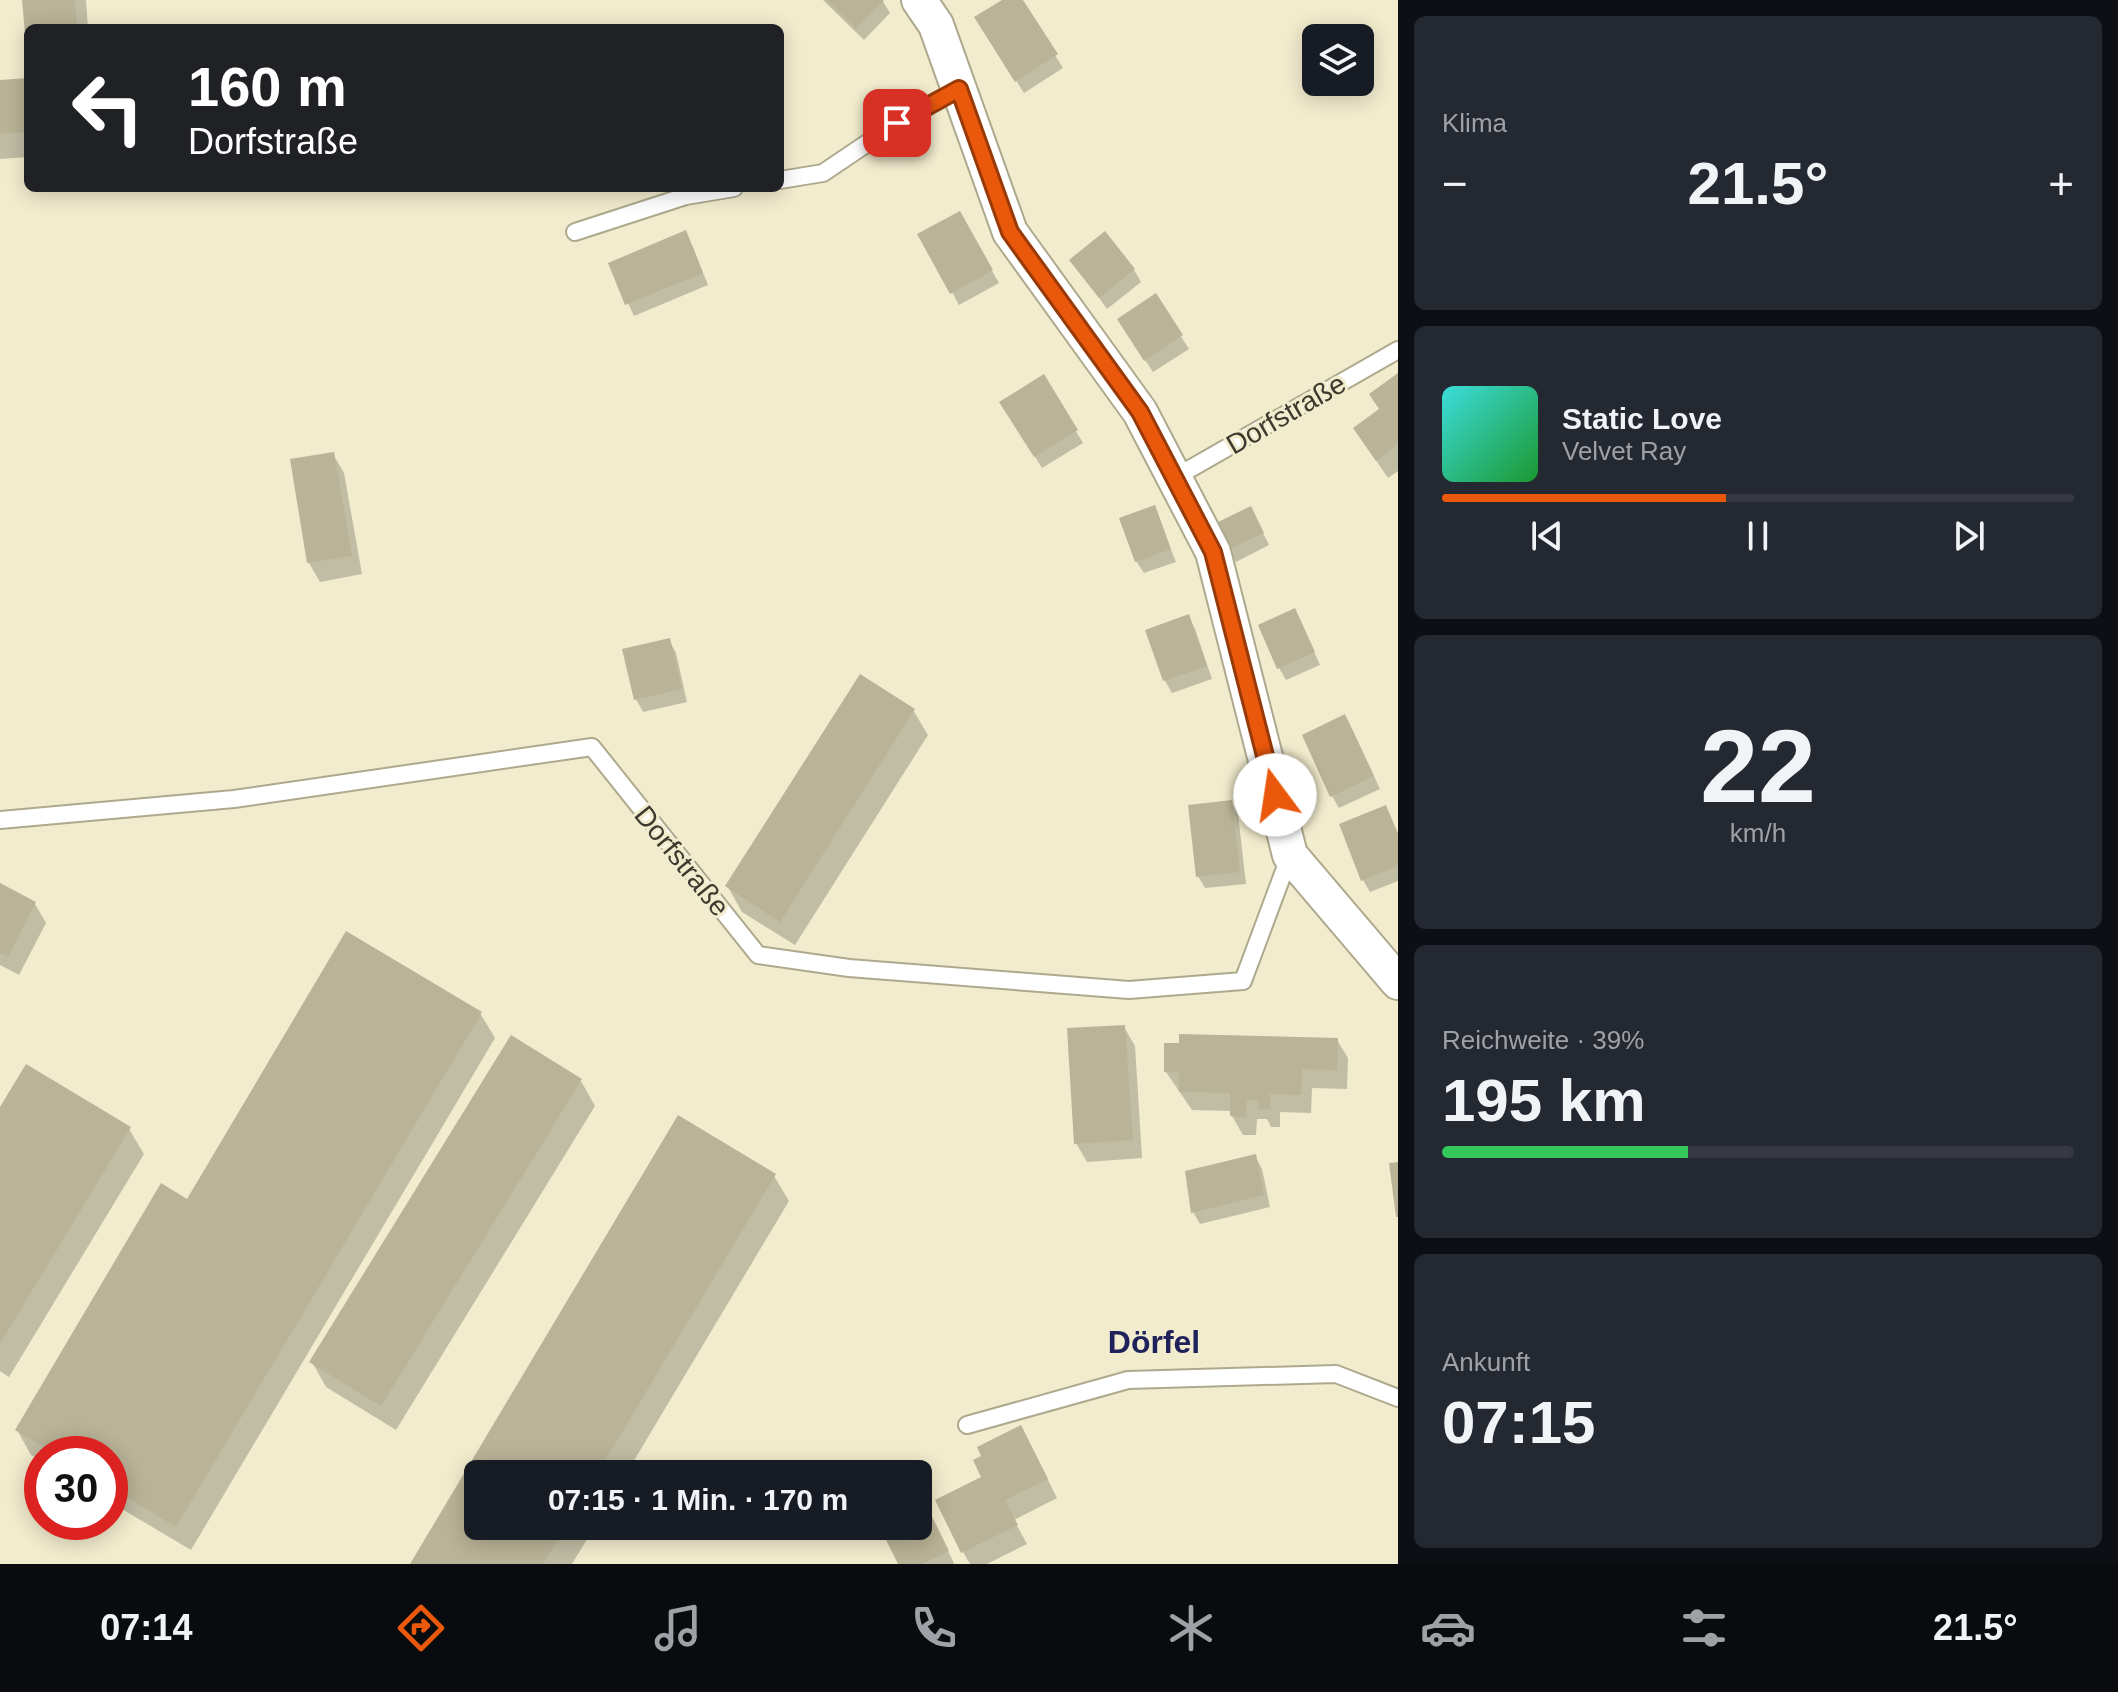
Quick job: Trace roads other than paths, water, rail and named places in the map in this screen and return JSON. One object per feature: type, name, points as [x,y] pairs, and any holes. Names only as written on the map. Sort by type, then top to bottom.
[{"type":"street","points":[[919,0],[936,25],[1010,232],[1140,412],[1213,552],[1290,855],[1398,982]]},
{"type":"lane","points":[[784,179],[823,173],[897,123],[959,89]]},
{"type":"lane","points":[[575,232],[686,196],[710,192]]},
{"type":"lane","name":"Dorfstraße","points":[[1174,478],[1398,350]]},
{"type":"lane","name":"Dorfstraße","points":[[0,820],[234,799],[592,747],[758,955],[849,968],[1129,990],[1243,981],[1290,855]]},
{"type":"lane","points":[[967,1425],[1128,1380],[1336,1374],[1398,1398]]},
{"type":"district","name":"Dörfel","points":[[1154,1342]]}]
